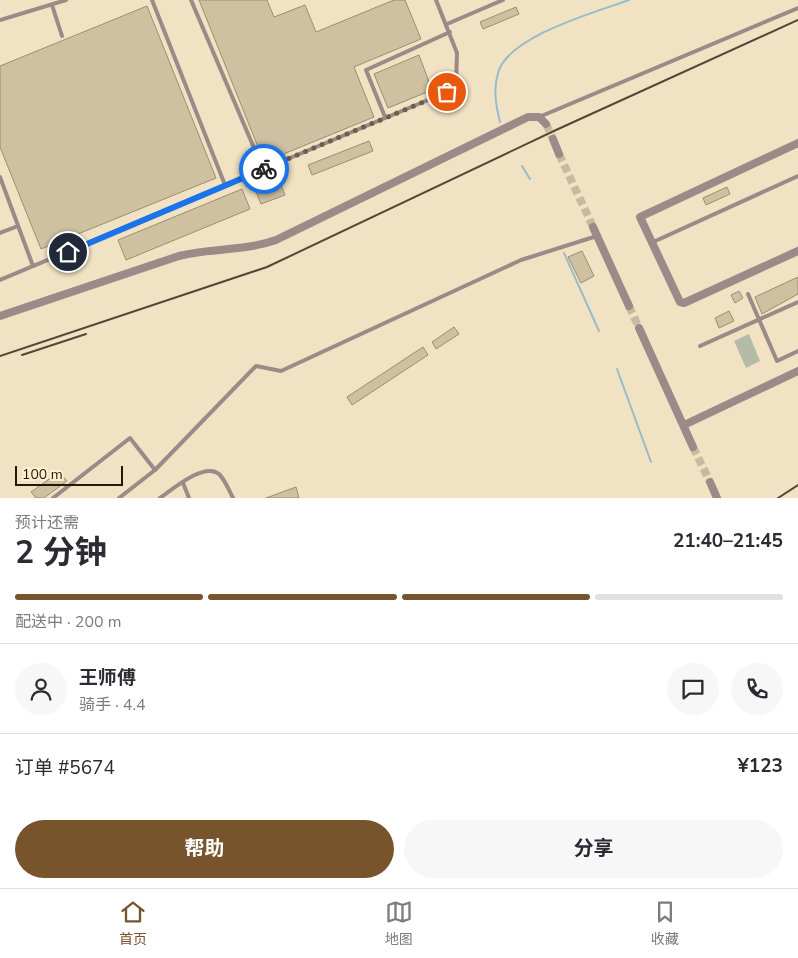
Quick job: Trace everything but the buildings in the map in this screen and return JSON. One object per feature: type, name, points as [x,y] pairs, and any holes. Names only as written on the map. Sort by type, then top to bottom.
[{"type":"street","points":[[0,316],[178,256],[201,250],[261,245],[276,240],[528,117],[539,117],[546,124]]},
{"type":"street","points":[[553,139],[560,154]]},
{"type":"street","points":[[798,143],[649,211],[640,217],[680,302],[684,303],[798,251]]},
{"type":"street","points":[[593,227],[629,306]]},
{"type":"street","points":[[639,328],[693,447]]},
{"type":"street","points":[[684,425],[798,371]]},
{"type":"street","points":[[710,482],[717,498]]},
{"type":"lane","points":[[0,20],[66,0]]},
{"type":"lane","points":[[152,0],[225,185]]},
{"type":"lane","points":[[191,0],[262,169]]},
{"type":"lane","points":[[0,280],[447,92],[456,84],[457,53],[436,0]]},
{"type":"lane","points":[[447,24],[503,0]]},
{"type":"lane","points":[[52,5],[62,36]]},
{"type":"lane","points":[[539,117],[798,8]]},
{"type":"lane","points":[[385,117],[366,70],[450,32]]},
{"type":"lane","points":[[651,243],[798,176]]},
{"type":"lane","points":[[0,177],[33,266]]},
{"type":"lane","points":[[0,233],[18,226]]},
{"type":"lane","points":[[119,498],[155,470],[256,366],[281,371],[520,260],[597,236]]},
{"type":"lane","points":[[748,294],[777,361],[798,351]]},
{"type":"lane","points":[[700,346],[798,302]]},
{"type":"lane","points":[[53,498],[130,438],[155,470]]},
{"type":"lane","points":[[160,498],[198,472],[217,472],[233,498]]},
{"type":"lane","points":[[182,483],[188,498]]},
{"type":"green space","points":[[749,334],[760,361],[746,368],[734,341]]},
{"type":"waterway","points":[[500,122],[495,92],[498,73],[505,60],[518,48],[555,27],[629,0]]},
{"type":"waterway","points":[[522,166],[530,179]]},
{"type":"waterway","points":[[564,253],[599,331]]},
{"type":"waterway","points":[[617,369],[651,462]]},
{"type":"tunnel","points":[[546,124],[553,139]]},
{"type":"tunnel","points":[[559,154],[593,227]]},
{"type":"tunnel","points":[[629,306],[639,328]]},
{"type":"tunnel","points":[[693,447],[710,482]]},
{"type":"railway","points":[[0,356],[267,267],[556,130],[798,20]]},
{"type":"railway","points":[[22,355],[86,334]]},
{"type":"railway","points":[[778,498],[798,485]]},
{"type":"way so far","points":[[264,169],[447,92]]},
{"type":"route","points":[[68,252],[264,169]]}]
